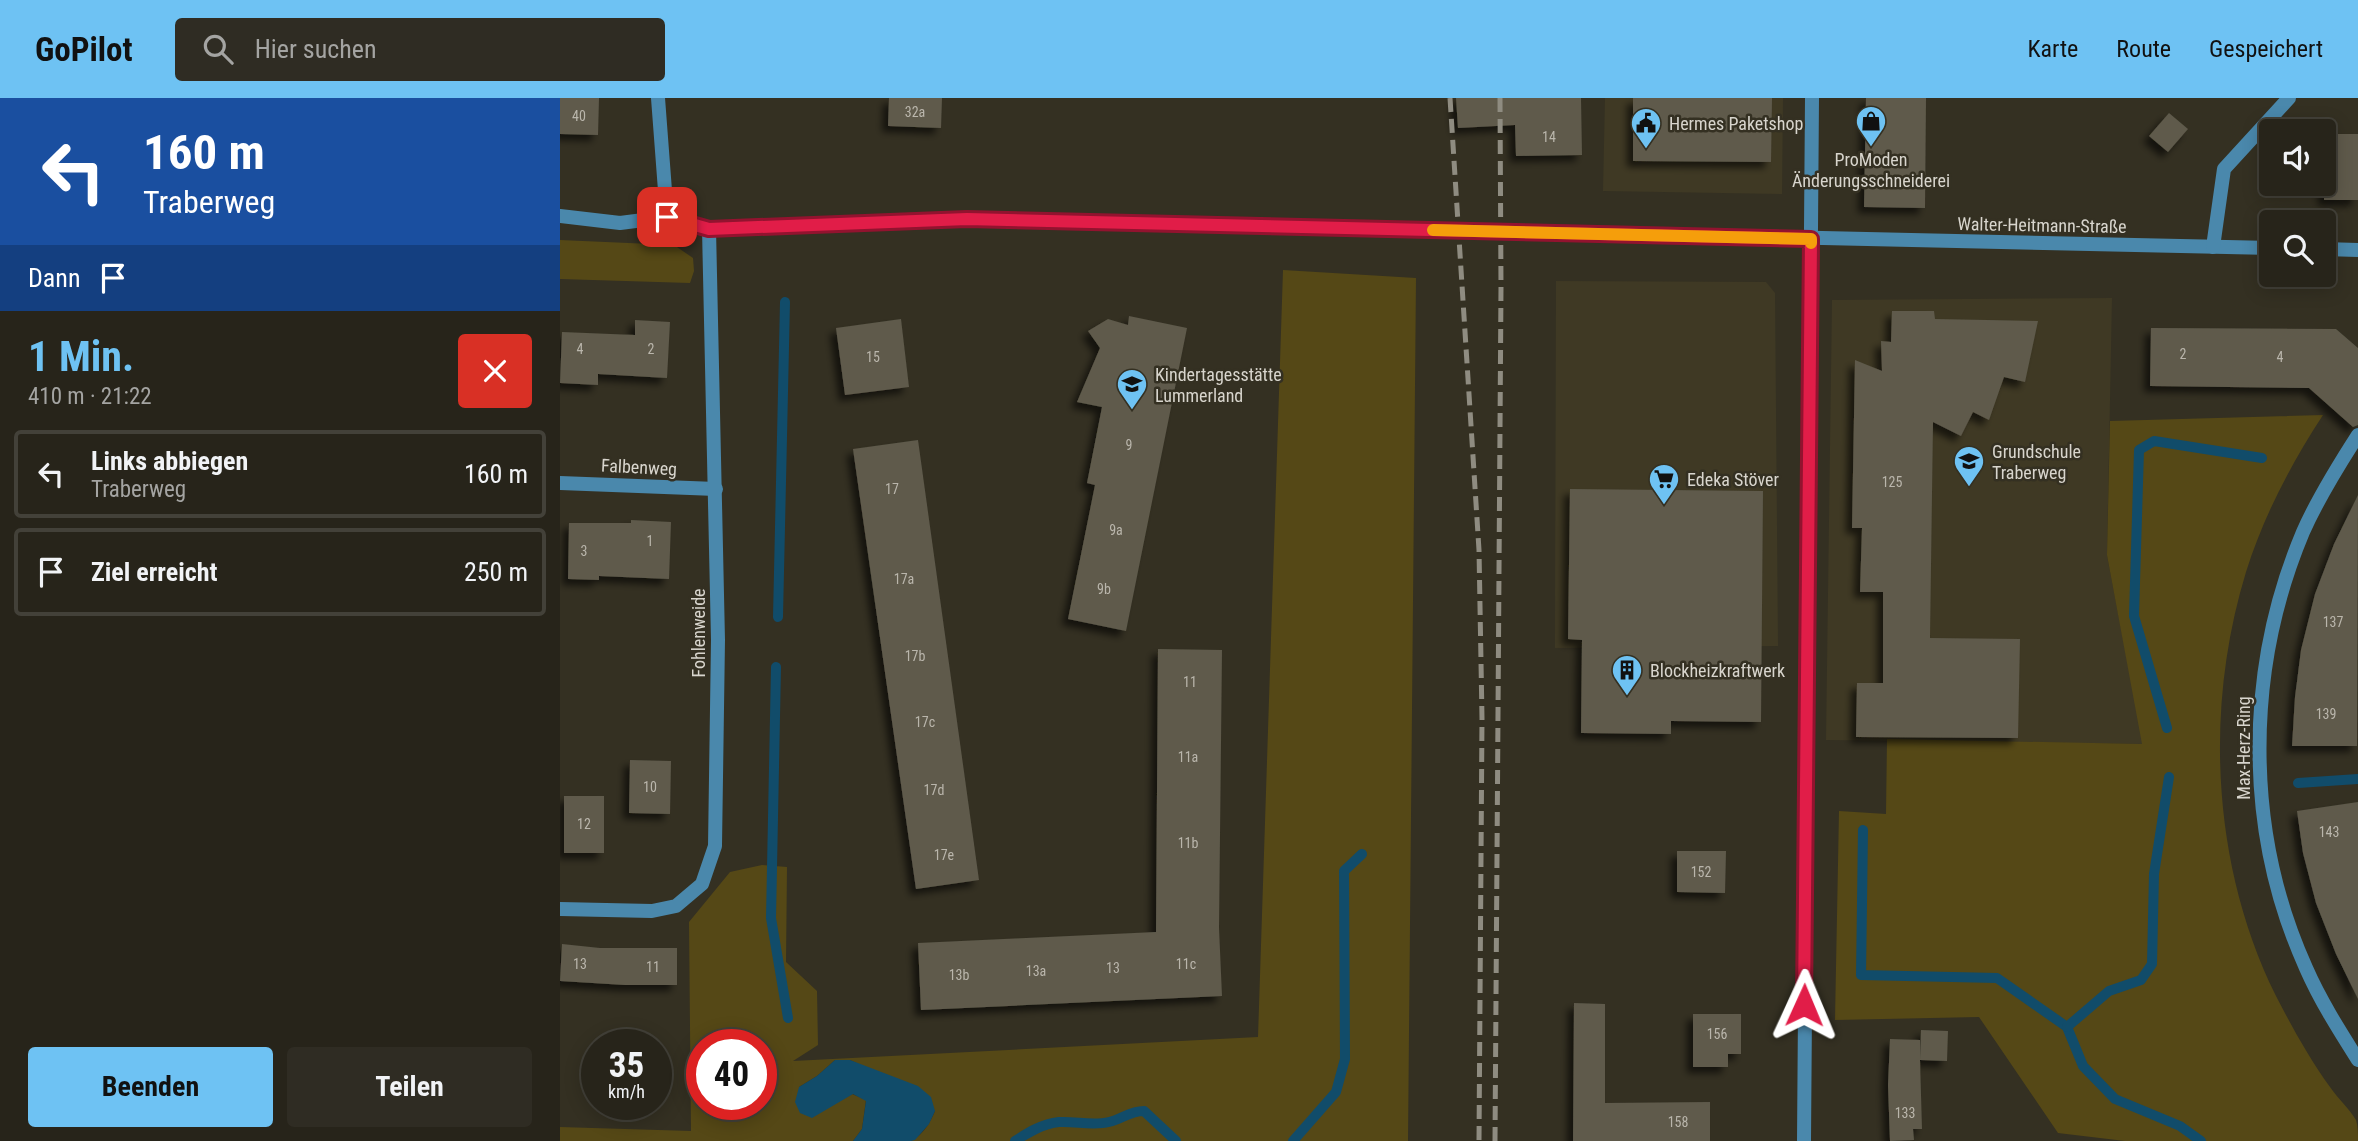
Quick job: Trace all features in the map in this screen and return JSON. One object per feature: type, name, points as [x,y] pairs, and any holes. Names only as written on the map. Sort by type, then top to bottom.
[{"type":"street","points":[[560,216],[621,223],[667,217],[658,98]]},
{"type":"street","points":[[1804,1141],[1812,98]]},
{"type":"street","points":[[2213,247],[2224,169],[2289,98]]},
{"type":"street","name":"Walter-Heitmann-Straße","points":[[667,217],[709,229],[967,219],[2259,248]]},
{"type":"street","name":"Fohlenweide","points":[[560,909],[652,911],[676,906],[702,884],[715,846],[718,640],[709,229]]},
{"type":"street","points":[[2336,249],[2358,250]]},
{"type":"street","name":"Max-Herz-Ring","points":[[2358,435],[2324,490],[2304,531],[2284,584],[2270,639],[2262,694],[2259,750],[2262,805],[2271,860],[2285,914],[2305,967],[2358,1060]]},
{"type":"street","name":"Falbenweg","points":[[560,483],[716,489]]},
{"type":"shaded area","points":[[1605,98],[1783,98],[1782,194],[1603,191]]},
{"type":"shaded area","points":[[560,240],[674,245],[693,258],[694,271],[690,283],[560,279]]},
{"type":"shaded area","points":[[1283,270],[1416,278],[1408,1141],[911,1141],[926,1128],[935,1111],[863,1066],[850,1060],[835,1060],[799,1087],[838,1102],[852,1094],[866,1100],[862,1129],[853,1141],[560,1141],[560,1127],[691,1131],[691,1120],[777,1120],[777,1029],[690,1029],[689,922],[730,872],[762,865],[787,867],[786,962],[817,991],[818,1045],[793,1061],[1258,1037]]},
{"type":"shaded area","points":[[1556,281],[1766,282],[1775,293],[1778,646],[1555,648]]},
{"type":"shaded area","name":"Grundschule Traberweg","points":[[2112,298],[2107,555],[2143,744],[1826,740],[1832,300]]},
{"type":"shaded area","points":[[2323,415],[2279,491],[2246,572],[2233,624],[2224,678],[2220,732],[2221,787],[2227,841],[2238,895],[2255,946],[2276,996],[2301,1042],[2330,1087],[2356,1120],[2358,1141],[2125,1141],[2058,1133],[1979,1017],[1835,1020],[1839,811],[1886,814],[1887,739],[2142,744],[2107,555],[2110,421]]},
{"type":"water","points":[[835,1060],[850,1060],[918,1086],[931,1097],[935,1111],[929,1124],[911,1141],[853,1141],[862,1129],[866,1101],[853,1094],[812,1118],[800,1113],[795,1102],[799,1087]]},
{"type":"building","points":[[560,98],[599,98],[598,135],[560,134]]},
{"type":"building","points":[[889,98],[942,98],[941,128],[888,126]]},
{"type":"building","points":[[1456,98],[1581,98],[1582,155],[1516,156],[1515,125],[1458,128]]},
{"type":"building","points":[[1633,98],[1772,98],[1771,162],[1633,161]]},
{"type":"building","points":[[1866,98],[1926,98],[1925,208],[1864,207]]},
{"type":"building","points":[[2169,113],[2188,129],[2168,152],[2149,136]]},
{"type":"building","points":[[2336,134],[2358,134],[2358,200],[2324,200],[2324,196],[2336,196]]},
{"type":"building","points":[[1892,311],[1934,311],[1935,319],[2038,321],[2025,382],[2004,377],[1989,420],[1973,412],[1961,436],[1933,422],[1930,638],[2020,639],[2018,738],[1856,737],[1857,683],[1883,683],[1883,592],[1860,592],[1862,528],[1852,528],[1855,360],[1882,371],[1881,341],[1891,342]]},
{"type":"building","points":[[1129,316],[1187,328],[1126,631],[1068,619],[1095,485],[1087,483],[1102,407],[1077,402],[1100,348],[1088,331],[1108,319],[1128,325]]},
{"type":"building","points":[[901,319],[909,387],[845,395],[836,328]]},
{"type":"building","points":[[635,320],[670,322],[667,378],[598,374],[598,385],[560,383],[562,332],[635,335]]},
{"type":"building","points":[[2151,328],[2336,329],[2358,348],[2358,425],[2353,427],[2309,388],[2150,386]]},
{"type":"building","points":[[918,440],[979,880],[916,889],[853,449]]},
{"type":"building","points":[[1570,489],[1763,491],[1761,722],[1671,721],[1671,734],[1581,733],[1582,640],[1568,639]]},
{"type":"building","points":[[2358,495],[2357,746],[2292,746],[2301,650],[2315,594],[2334,544]]},
{"type":"building","points":[[631,520],[671,522],[669,579],[599,576],[599,580],[568,579],[569,523],[631,523]]},
{"type":"building","points":[[1158,649],[1222,650],[1219,928],[1222,996],[921,1010],[918,943],[1156,932]]},
{"type":"building","points":[[630,760],[671,761],[670,814],[629,813]]},
{"type":"building","points":[[564,796],[604,796],[604,853],[564,853]]},
{"type":"building","points":[[2358,802],[2358,999],[2336,954],[2316,903],[2303,853],[2297,811]]},
{"type":"building","points":[[1677,851],[1726,851],[1725,893],[1677,892]]},
{"type":"building","points":[[562,944],[600,948],[677,948],[677,985],[560,981]]},
{"type":"building","points":[[1574,1003],[1605,1004],[1605,1103],[1710,1102],[1710,1141],[1573,1141]]},
{"type":"building","points":[[1693,1014],[1741,1014],[1741,1054],[1728,1054],[1728,1067],[1693,1067]]},
{"type":"building","points":[[1921,1030],[1948,1031],[1947,1061],[1920,1060],[1922,1129],[1913,1129],[1914,1140],[1890,1141],[1890,1039],[1920,1040],[1920,1059]]},
{"type":"waterway","points":[[778,617],[785,302]]},
{"type":"waterway","points":[[2167,728],[2134,616],[2139,450],[2154,441],[2262,458]]},
{"type":"waterway","points":[[776,667],[771,918],[788,1018]]},
{"type":"waterway","points":[[2067,1027],[2109,991],[2141,980],[2152,964],[2154,874],[2169,777]]},
{"type":"waterway","points":[[2298,783],[2358,779]]},
{"type":"waterway","points":[[1863,830],[1861,975],[1997,978],[2067,1027],[2083,1066],[2115,1099],[2180,1126],[2201,1141]]},
{"type":"waterway","points":[[1293,1141],[1336,1092],[1345,1059],[1344,871],[1362,854]]},
{"type":"waterway","points":[[1015,1141],[1053,1123],[1103,1123],[1144,1111],[1176,1141]]},
{"type":"railway","points":[[1450,98],[1479,550],[1482,718],[1479,1141]]},
{"type":"railway","points":[[1495,1141],[1500,98]]},
{"type":"slow traffic","points":[[1433,230],[1811,239],[1811,243]]},
{"type":"place","name":"ProModen Änderungsschneiderei","points":[[1871,148]]},
{"type":"place","name":"Hermes Paketshop","points":[[1646,150]]},
{"type":"place","name":"Kindertagesstätte Lummerland","points":[[1132,411]]},
{"type":"place","name":"Grundschule Traberweg","points":[[1969,488]]},
{"type":"place","name":"Edeka Stöver","points":[[1664,506]]},
{"type":"place","name":"Blockheizkraftwerk","points":[[1627,697]]},
{"type":"route","points":[[667,217],[709,229],[967,219],[1811,239],[1804,1005]]}]
